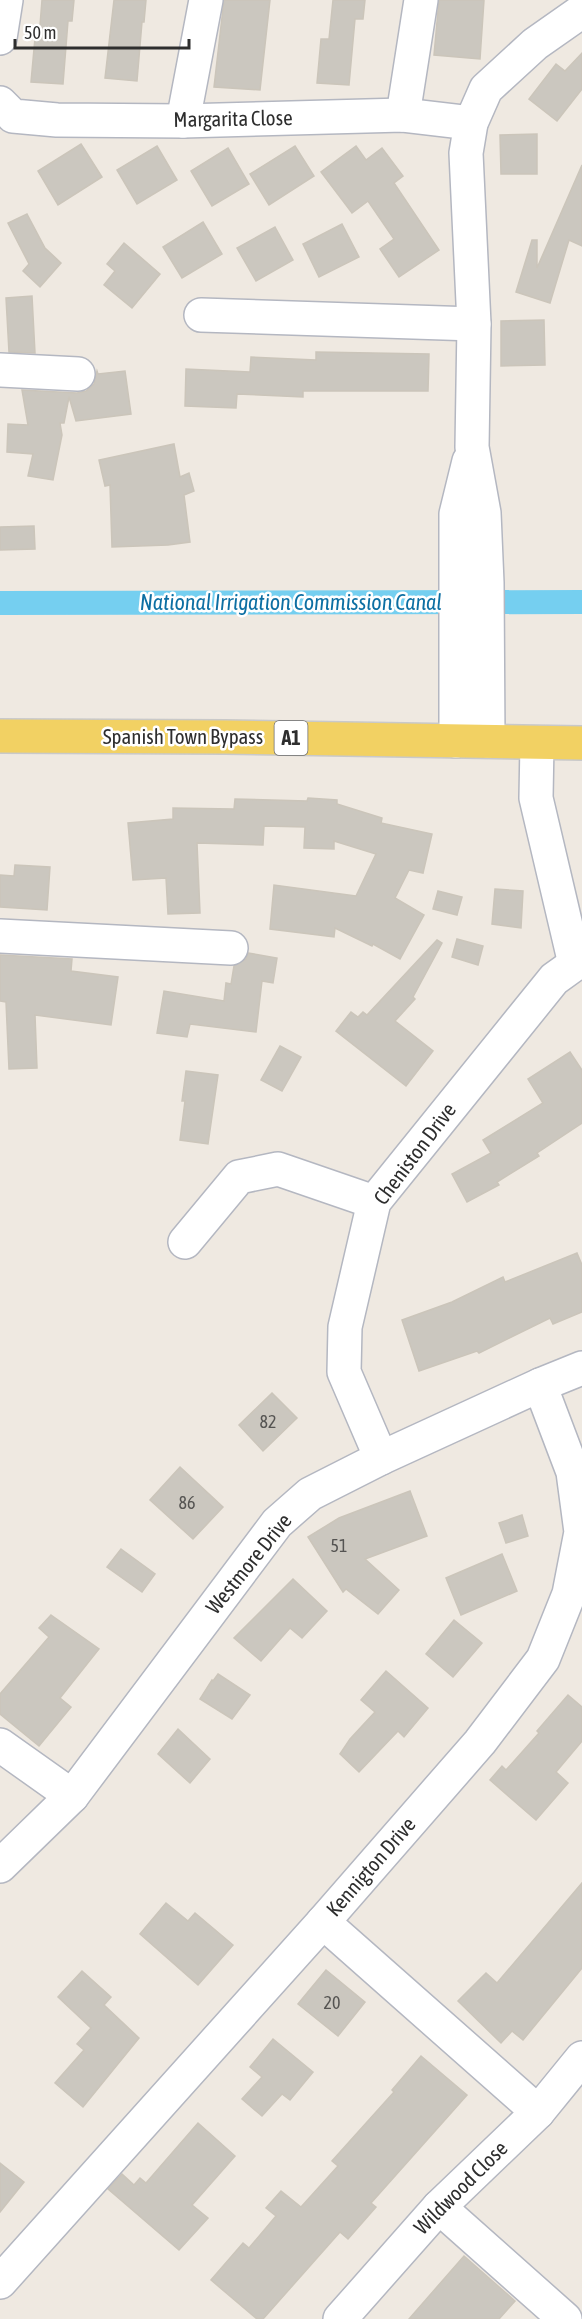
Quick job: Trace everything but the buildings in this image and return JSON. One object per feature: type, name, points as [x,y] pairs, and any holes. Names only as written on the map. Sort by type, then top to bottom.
[{"type":"main road","name":"Spanish Town Bypass","points":[[0,736],[582,743]]},
{"type":"street","points":[[0,38],[6,0]]},
{"type":"street","points":[[183,121],[206,0]]},
{"type":"street","points":[[403,115],[421,0]]},
{"type":"street","points":[[472,741],[471,585],[456,514],[472,447],[474,324],[466,153],[471,123],[486,89],[535,44],[582,11]]},
{"type":"street","name":"Margarita Close","points":[[0,103],[13,116],[57,120],[183,121],[403,115],[471,123]]},
{"type":"street","points":[[201,315],[474,324]]},
{"type":"street","points":[[0,370],[78,374]]},
{"type":"street","points":[[537,743],[536,798],[579,963]]},
{"type":"street","points":[[0,936],[231,948]]},
{"type":"street","name":"Cheniston Drive","points":[[381,1458],[344,1372],[345,1328],[374,1202],[554,979],[579,963]]},
{"type":"street","points":[[185,1242],[238,1178],[278,1169],[374,1202]]},
{"type":"street","name":"Westmore Drive","points":[[0,1866],[72,1796],[277,1523],[310,1494],[381,1458],[582,1368]]},
{"type":"street","name":"Kennigton Drive","points":[[0,2282],[323,1922],[480,1742],[543,1659],[569,1594],[581,1532],[573,1472],[540,1385]]},
{"type":"street","points":[[0,1745],[72,1796]]},
{"type":"street","points":[[323,1922],[538,2112]]},
{"type":"street","name":"Wildwood Close","points":[[340,2319],[439,2207],[538,2112],[582,2058]]},
{"type":"street","points":[[439,2207],[565,2319]]},
{"type":"waterway","name":"National Irrigation Commission Canal","points":[[0,603],[582,602]]}]
